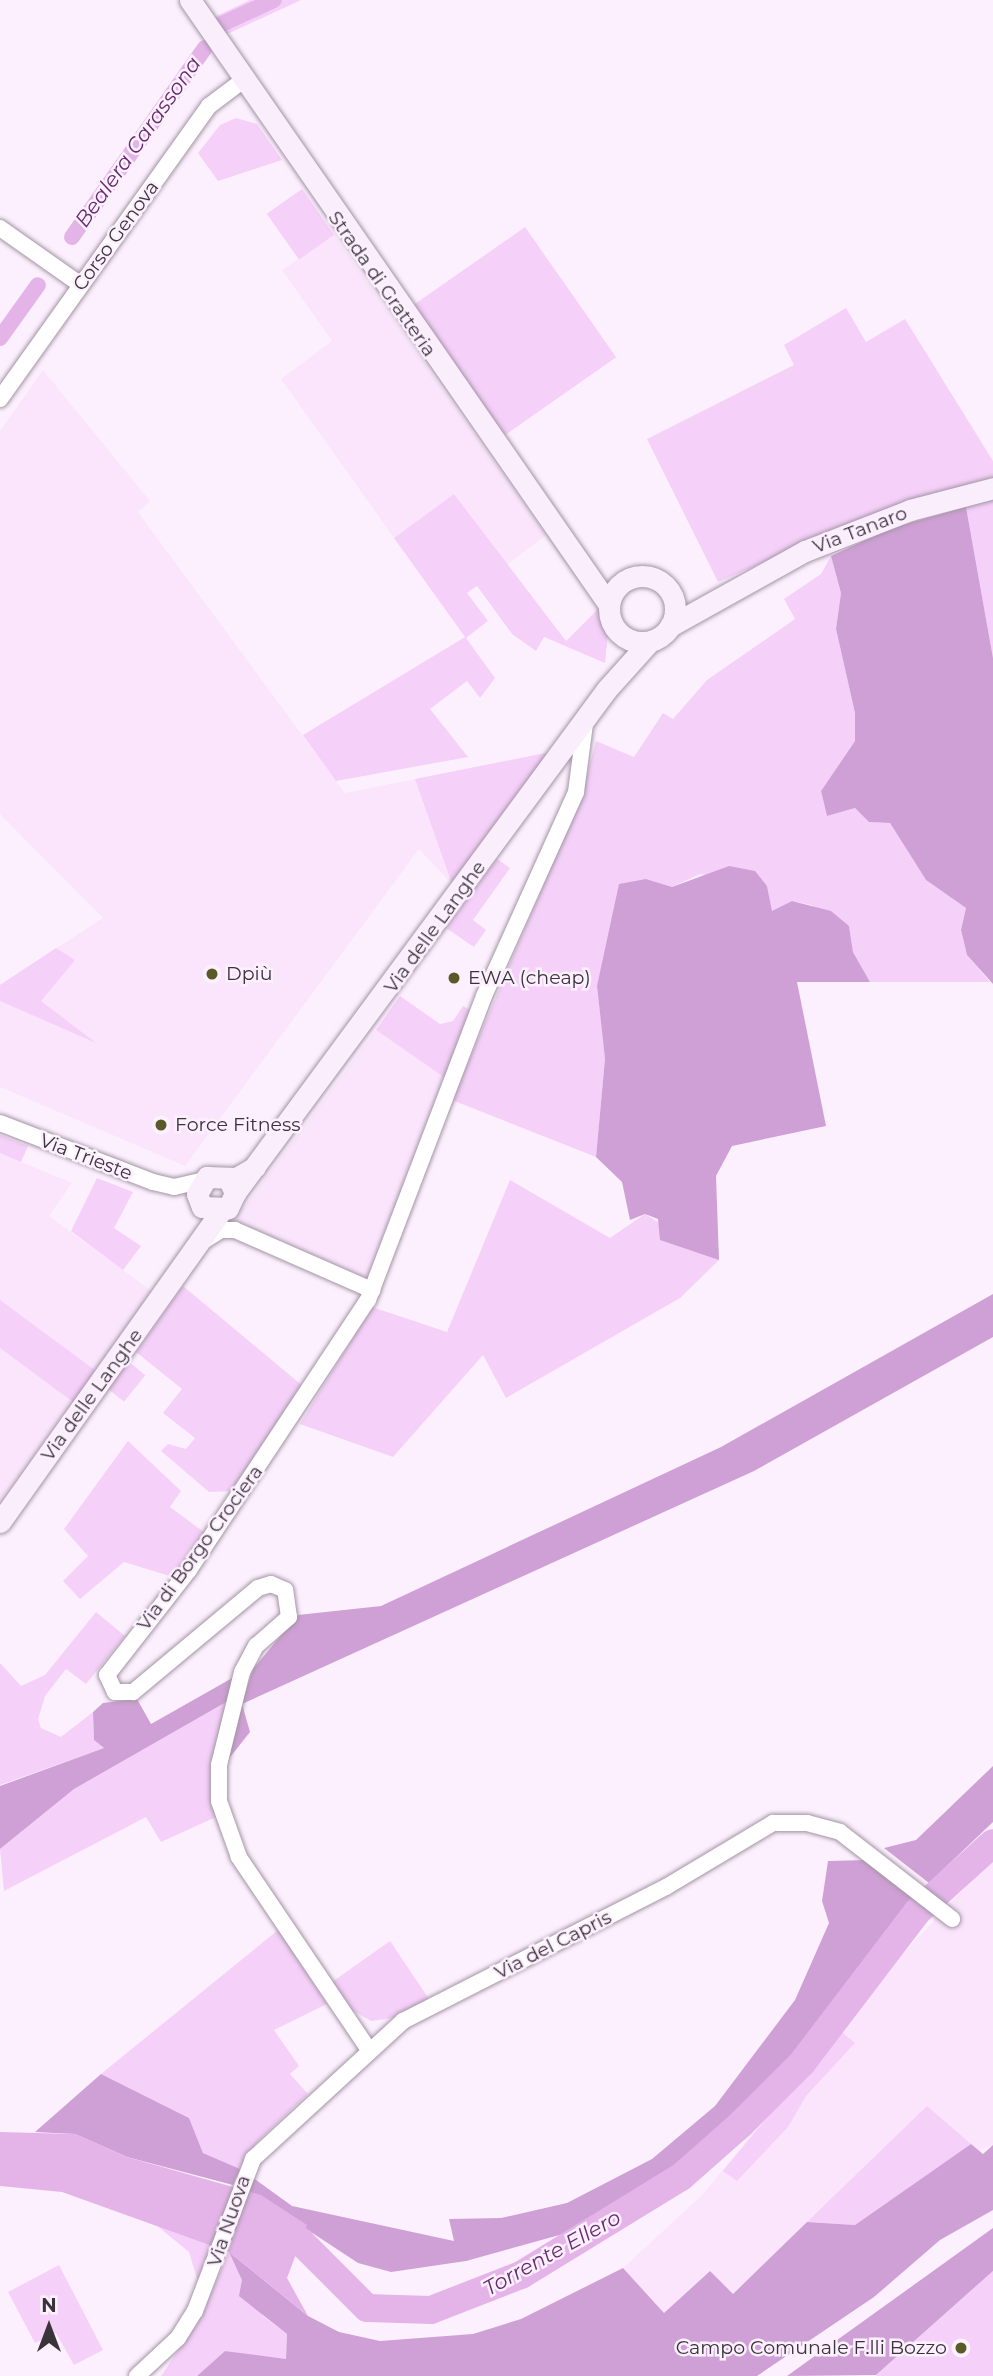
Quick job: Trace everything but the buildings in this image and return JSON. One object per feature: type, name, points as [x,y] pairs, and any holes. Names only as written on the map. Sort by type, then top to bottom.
[{"type":"main road","name":"Strada di Gratteria","points":[[190,0],[241,82],[609,605]]},
{"type":"main road","name":"Via Tanaro","points":[[670,626],[732,587],[865,527],[993,488]]},
{"type":"main road","points":[[580,564],[622,583],[646,577],[668,590],[670,626]]},
{"type":"main road","points":[[609,605],[622,583]]},
{"type":"main road","name":"Via Tanaro","points":[[668,590],[705,593],[732,587]]},
{"type":"main road","name":"Via delle Langhe","points":[[607,689],[619,657],[618,632],[609,605]]},
{"type":"main road","name":"Via delle Langhe","points":[[0,1522],[208,1237],[205,1200],[232,1185],[259,1163],[585,724],[607,689],[650,641],[670,626]]},
{"type":"main road","points":[[618,632],[650,641]]},
{"type":"main road","points":[[205,1200],[213,1174],[232,1185]]},
{"type":"street","name":"Corso Genova","points":[[0,399],[209,106],[241,82]]},
{"type":"street","points":[[0,228],[81,285]]},
{"type":"street","name":"Via di Borgo Crociera","points":[[369,2050],[239,1857],[219,1801],[219,1765],[242,1672],[256,1646],[289,1617],[285,1590],[271,1584],[258,1588],[133,1692],[115,1692],[107,1675],[190,1570],[373,1290],[485,996],[576,792],[585,724]]},
{"type":"street","name":"Via Trieste","points":[[0,1123],[205,1200]]},
{"type":"street","points":[[208,1237],[235,1230],[373,1290]]},
{"type":"street","name":"Via del Capris","points":[[369,2050],[402,2021],[666,1887],[738,1840],[777,1822],[820,1825],[849,1837],[952,1919]]},
{"type":"street","name":"Via Nuova","points":[[137,2376],[184,2330],[220,2251],[242,2182],[261,2149],[369,2050]]},
{"type":"shaded area","points":[[250,0],[301,0],[223,36],[212,18]]},
{"type":"shaded area","points":[[236,118],[257,124],[282,160],[218,181],[198,153],[220,125]]},
{"type":"shaded area","points":[[302,189],[334,235],[299,260],[267,214]]},
{"type":"shaded area","points":[[525,227],[616,357],[501,438],[409,308]]},
{"type":"shaded area","points":[[334,235],[546,535],[507,565],[454,494],[394,538],[281,379],[332,341],[282,270]]},
{"type":"shaded area","points":[[846,308],[866,342],[905,319],[993,461],[993,478],[891,507],[718,582],[647,439],[794,365],[784,345]]},
{"type":"shaded area","points":[[43,370],[150,501],[138,512],[345,793],[415,779],[452,884],[419,849],[185,1166],[0,1087],[0,985],[103,918],[0,814],[0,431]]},
{"type":"shaded area","points":[[454,494],[566,641],[598,609],[608,633],[605,663],[544,637],[536,651],[512,634],[477,586],[467,593],[488,621],[466,638],[495,678],[480,698],[467,681],[430,709],[468,757],[336,781],[303,735],[465,637],[394,538]]},
{"type":"shaded area","points":[[993,500],[993,658],[966,507]]},
{"type":"shaded area","points":[[966,507],[993,658],[993,984],[967,955],[961,930],[966,908],[926,880],[890,823],[869,822],[855,808],[827,816],[821,791],[855,741],[855,713],[836,629],[841,593],[831,556],[892,528]]},
{"type":"shaded area","points":[[831,556],[841,593],[836,629],[855,713],[855,741],[821,791],[827,816],[855,808],[869,822],[890,823],[926,880],[966,908],[961,930],[967,955],[990,982],[870,982],[853,952],[849,926],[811,905],[792,901],[772,912],[767,886],[700,874],[672,887],[646,879],[597,986],[605,1059],[596,1157],[452,1100],[581,797],[596,741],[634,757],[663,713],[673,719],[707,680],[795,619],[784,599],[821,574]]},
{"type":"shaded area","points":[[550,752],[452,884],[415,779]]},
{"type":"shaded area","points":[[497,859],[510,868],[473,920],[486,930],[474,947],[446,928]]},
{"type":"shaded area","points":[[729,866],[755,871],[767,886],[772,911],[792,901],[831,911],[849,926],[853,952],[870,982],[797,982],[826,1126],[732,1146],[716,1176],[719,1260],[660,1240],[658,1219],[645,1214],[630,1220],[622,1182],[596,1157],[605,1059],[597,986],[619,884],[646,879],[672,887]]},
{"type":"shaded area","points":[[56,948],[75,960],[41,1001],[96,1043],[0,1001],[0,985]]},
{"type":"shaded area","points":[[400,996],[440,1024],[453,1021],[463,1006],[472,1011],[445,1078],[376,1030]]},
{"type":"shaded area","points":[[376,1030],[445,1078],[368,1279],[234,1220]]},
{"type":"shaded area","points":[[0,1135],[28,1146],[21,1162],[0,1153]]},
{"type":"shaded area","points":[[0,1153],[72,1183],[49,1216],[153,1292],[0,1501]]},
{"type":"shaded area","points":[[97,1178],[133,1192],[114,1228],[141,1246],[123,1270],[71,1231]]},
{"type":"shaded area","points":[[510,1180],[610,1238],[645,1214],[719,1260],[680,1298],[506,1398],[483,1355],[393,1457],[300,1424],[372,1307],[447,1332]]},
{"type":"shaded area","points":[[183,1286],[304,1387],[232,1491],[209,1492],[161,1451],[168,1444],[186,1449],[195,1438],[163,1413],[182,1389],[136,1352]]},
{"type":"shaded area","points":[[993,1294],[993,1337],[754,1471],[242,1704],[250,1732],[227,1761],[241,1705],[253,1669],[298,1615],[381,1606],[721,1447]]},
{"type":"shaded area","points":[[0,1300],[96,1371],[73,1402],[0,1348]]},
{"type":"shaded area","points":[[129,1362],[145,1375],[124,1402],[108,1388]]},
{"type":"shaded area","points":[[128,1441],[181,1491],[170,1507],[205,1533],[173,1577],[124,1562],[80,1599],[63,1581],[88,1556],[64,1529]]},
{"type":"shaded area","points":[[96,1612],[125,1636],[86,1684],[66,1669],[45,1696],[38,1719],[41,1728],[61,1737],[93,1712],[94,1740],[104,1748],[0,1785],[0,1663],[21,1686],[45,1675]]},
{"type":"shaded area","points":[[234,1677],[228,1701],[74,1789],[0,1849],[0,1786],[104,1748],[94,1740],[93,1712],[103,1703],[137,1699],[151,1724]]},
{"type":"shaded area","points":[[228,1701],[216,1817],[161,1842],[146,1817],[4,1891],[0,1849],[74,1789]]},
{"type":"shaded area","points":[[993,1766],[993,1822],[929,1883],[884,1848],[916,1840]]},
{"type":"shaded area","points":[[993,1858],[993,2145],[807,2222],[733,2294],[709,2271],[664,2313],[623,2268],[702,2195],[878,1980]]},
{"type":"shaded area","points":[[868,1860],[918,1899],[797,2057],[676,2171],[574,2231],[466,2261],[391,2272],[358,2263],[247,2190],[252,2177],[292,2206],[454,2241],[449,2219],[501,2218],[567,2203],[652,2159],[715,2106],[795,2000],[829,1923],[822,1901],[828,1861]]},
{"type":"shaded area","points":[[278,1930],[327,2004],[274,2030],[299,2066],[290,2074],[308,2094],[257,2142],[240,2169],[203,2153],[189,2118],[101,2074]]},
{"type":"shaded area","points":[[390,1941],[429,1999],[393,2018],[371,2021],[350,2009],[332,1982]]},
{"type":"shaded area","points":[[839,2030],[855,2043],[806,2096],[788,2127],[737,2181],[723,2171]]},
{"type":"shaded area","points":[[101,2074],[189,2118],[203,2153],[240,2169],[233,2185],[127,2157],[75,2134],[35,2132]]},
{"type":"shaded area","points":[[927,2106],[971,2144],[855,2225],[807,2222]]},
{"type":"shaded area","points":[[0,2132],[75,2134],[127,2157],[261,2195],[307,2225],[287,2278],[308,2316],[229,2252],[62,2192],[0,2186]]},
{"type":"shaded area","points":[[971,2144],[983,2154],[993,2145],[993,2210],[940,2240],[874,2297],[757,2376],[197,2376],[225,2351],[286,2359],[287,2334],[239,2296],[242,2280],[229,2252],[308,2316],[339,2332],[380,2341],[473,2334],[521,2319],[623,2268],[664,2313],[710,2271],[733,2294],[807,2222],[855,2225]]},
{"type":"shaded area","points":[[156,2225],[213,2246],[198,2282],[189,2252]]},
{"type":"shaded area","points":[[993,2228],[993,2271],[876,2375],[787,2376]]},
{"type":"shaded area","points":[[229,2252],[263,2316],[287,2334],[286,2360],[225,2351],[197,2376],[161,2376],[200,2318]]},
{"type":"shaded area","points":[[59,2265],[103,2350],[74,2365],[56,2333],[35,2343],[8,2292]]},
{"type":"shaded area","name":"Campo Comunale F.lli Bozzo","points":[[993,2271],[993,2376],[876,2375]]},
{"type":"waterway","name":"Bealera Carassona","points":[[222,24],[274,0]]},
{"type":"waterway","name":"Bealera Carassona","points":[[72,237],[205,48]]},
{"type":"waterway","name":"Bealera Carassona","points":[[0,338],[38,285]]},
{"type":"waterway","name":"Torrente Ellero","points":[[268,2225],[301,2242],[367,2308],[431,2310],[521,2275],[681,2177],[740,2125],[802,2063],[918,1911],[993,1843]]},
{"type":"place","name":"Dpiù","points":[[212,974]]},
{"type":"place","name":"EWA (cheap)","points":[[454,978]]},
{"type":"place","name":"Force Fitness","points":[[161,1125]]},
{"type":"place","name":"Campo Comunale F.lli Bozzo","points":[[961,2348]]}]
